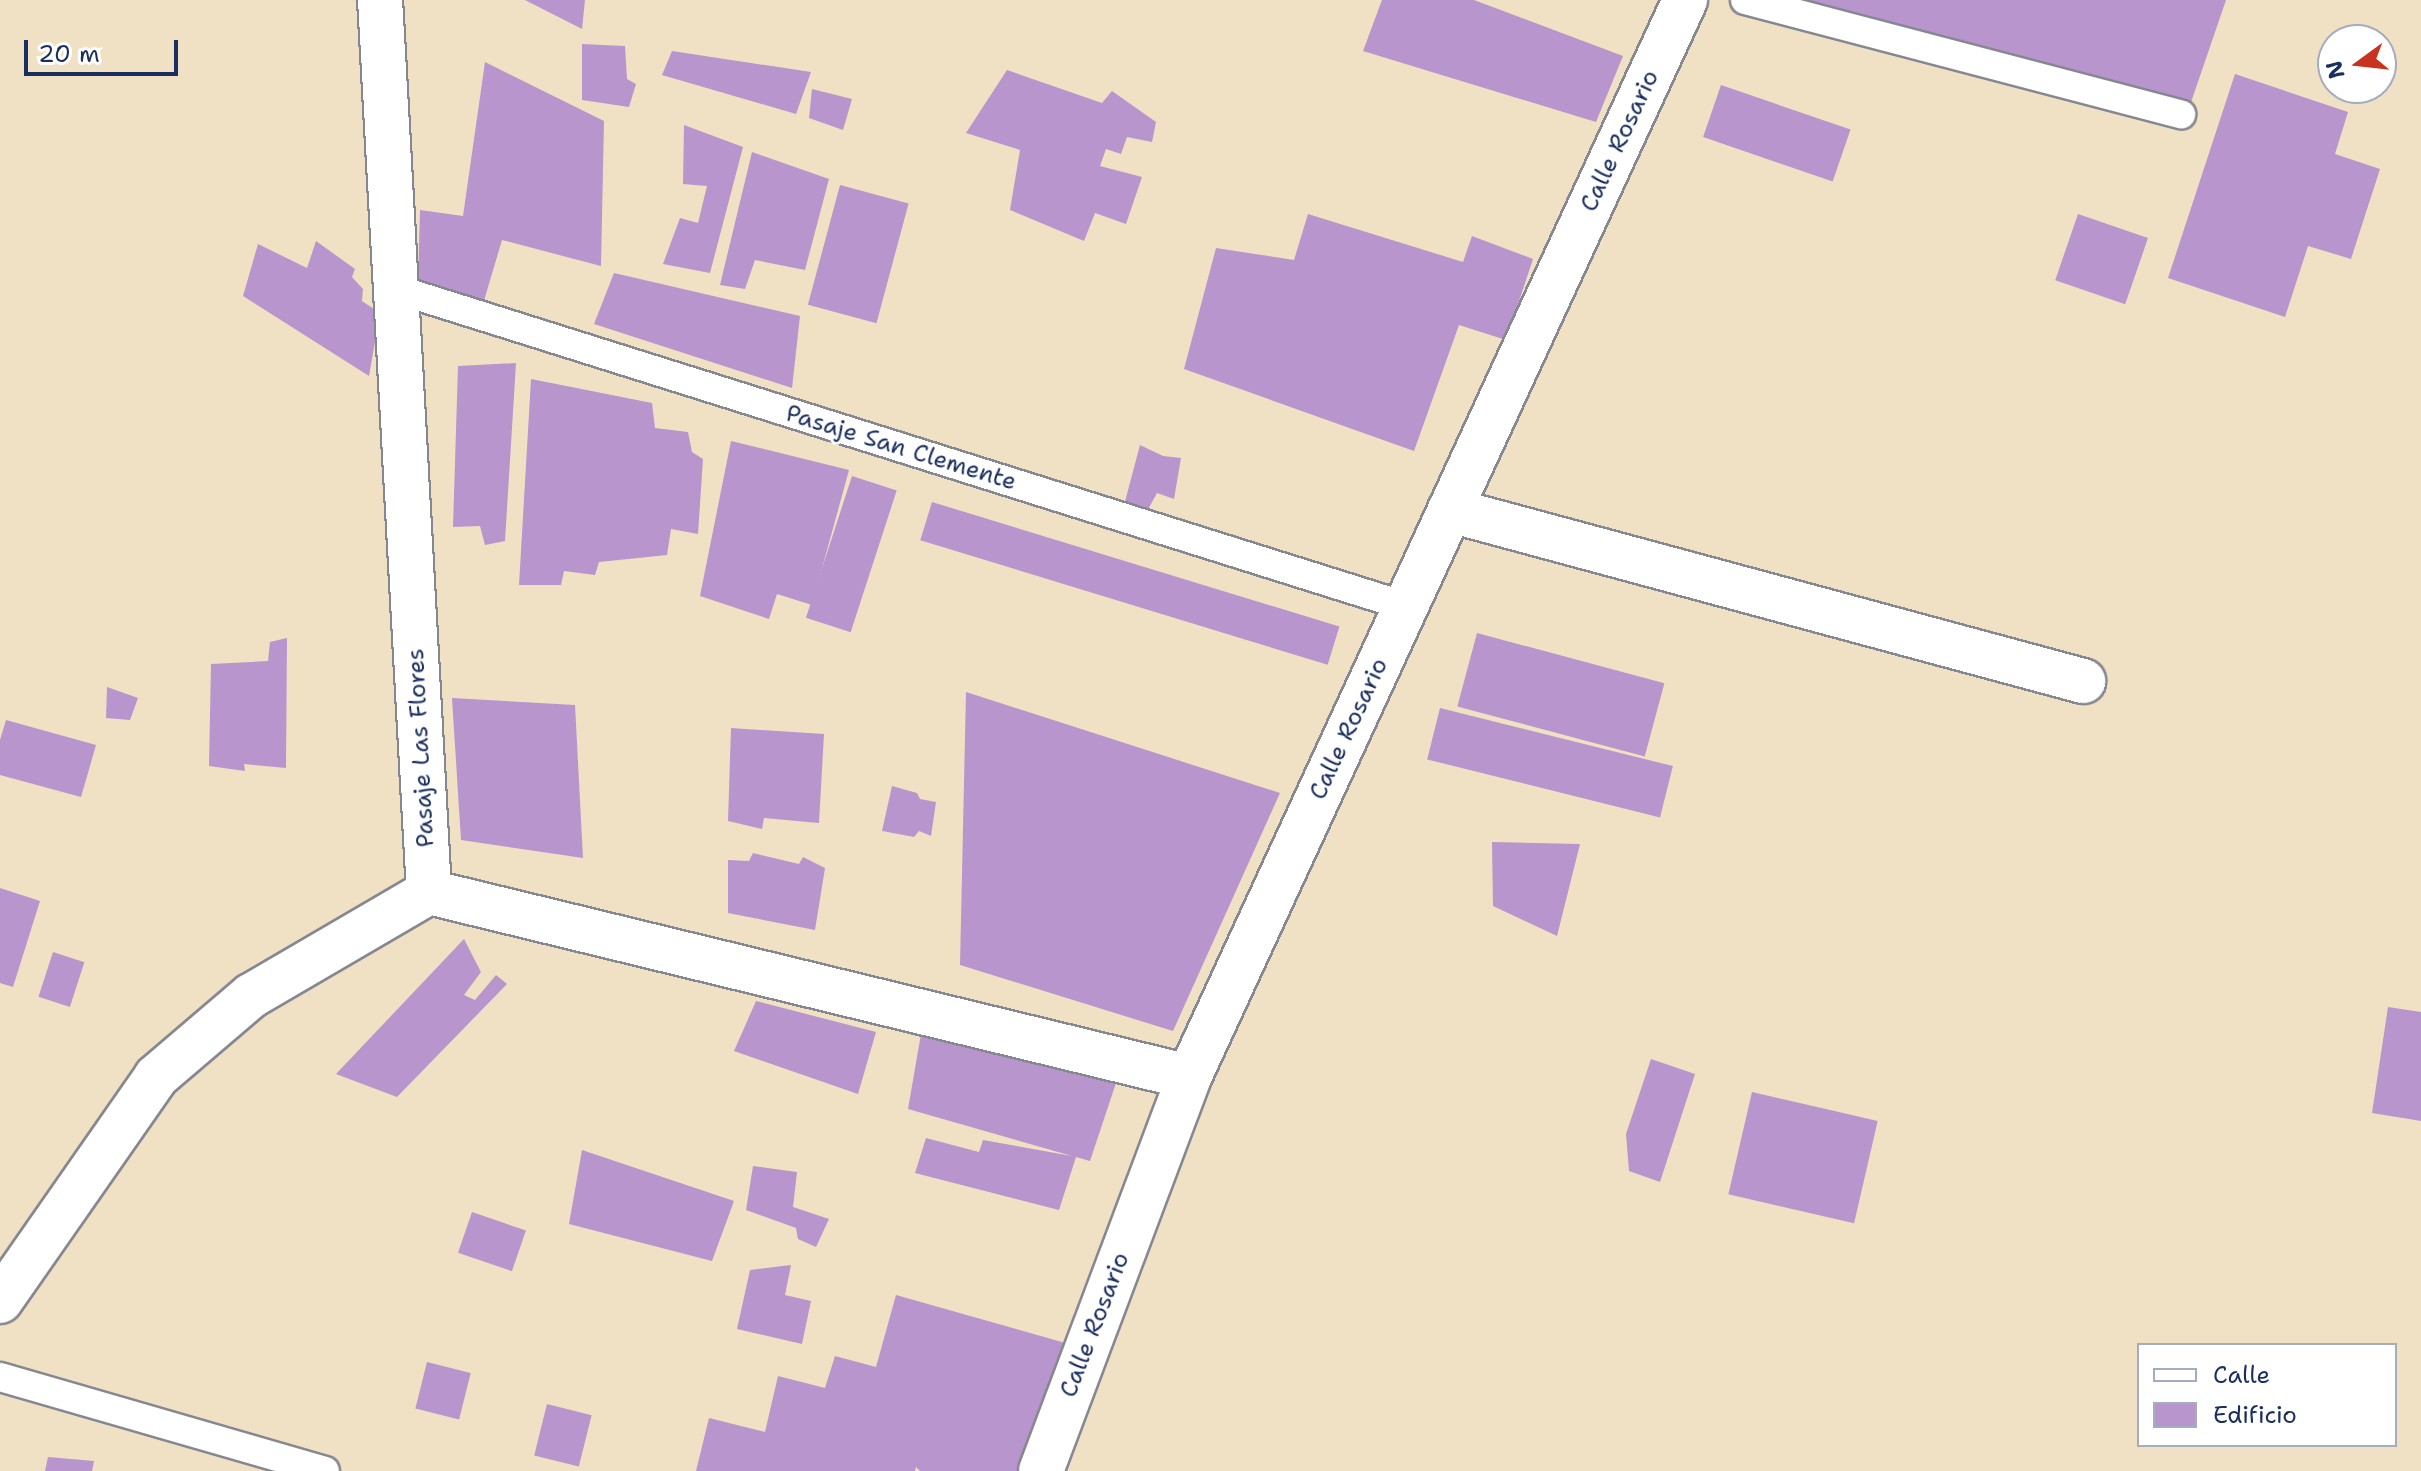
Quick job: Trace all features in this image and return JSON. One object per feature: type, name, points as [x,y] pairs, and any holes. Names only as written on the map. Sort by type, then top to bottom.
[{"type":"street","name":"Pasaje Las Flores","points":[[380,0],[429,892]]},
{"type":"street","name":"Calle Rosario","points":[[1041,1471],[1189,1077],[1685,0]]},
{"type":"street","points":[[1450,510],[2083,681]]},
{"type":"street","points":[[0,1301],[156,1077],[251,996],[429,892],[1189,1077]]},
{"type":"lane","points":[[1745,0],[2181,114]]},
{"type":"lane","name":"Pasaje San Clemente","points":[[396,289],[1405,606]]},
{"type":"lane","points":[[0,1377],[325,1471]]},
{"type":"building","points":[[525,0],[585,0],[582,29]]},
{"type":"building","points":[[1382,0],[1474,0],[1623,56],[1596,122],[1363,51]]},
{"type":"building","points":[[1771,0],[2226,0],[2188,111]]},
{"type":"building","points":[[582,44],[625,46],[627,79],[636,84],[629,107],[582,100]]},
{"type":"building","points":[[672,51],[811,72],[796,114],[662,75]]},
{"type":"building","points":[[485,62],[604,121],[601,266],[502,240],[483,304],[418,284],[420,210],[463,216]]},
{"type":"building","points":[[1007,70],[1102,103],[1112,91],[1156,122],[1152,142],[1127,137],[1121,154],[1106,149],[1100,166],[1142,177],[1126,224],[1095,213],[1084,241],[1010,210],[1020,150],[966,133]]},
{"type":"building","points":[[2235,74],[2348,112],[2335,154],[2380,169],[2351,259],[2308,246],[2285,317],[2168,278]]},
{"type":"building","points":[[1721,85],[1851,130],[1833,182],[1703,137]]},
{"type":"building","points":[[812,89],[852,99],[843,130],[809,118]]},
{"type":"building","points":[[684,125],[743,147],[710,273],[663,264],[680,218],[698,223],[707,186],[683,184]]},
{"type":"building","points":[[752,152],[829,179],[805,270],[755,260],[745,289],[720,285]]},
{"type":"building","points":[[840,185],[909,203],[876,323],[808,305]]},
{"type":"building","points":[[1308,214],[1463,262],[1472,236],[1533,259],[1506,340],[1459,325],[1414,451],[1184,369],[1216,248],[1294,260]]},
{"type":"building","points":[[2078,214],[2148,238],[2125,304],[2055,280]]},
{"type":"building","points":[[316,241],[355,269],[352,277],[363,289],[362,301],[380,313],[369,376],[243,296],[258,244],[307,268]]},
{"type":"building","points":[[614,273],[800,316],[792,388],[594,324]]},
{"type":"building","points":[[516,363],[505,541],[485,545],[480,526],[453,527],[458,366]]},
{"type":"building","points":[[531,379],[652,403],[655,428],[688,432],[692,452],[703,459],[698,534],[671,529],[667,555],[599,562],[595,575],[564,571],[561,585],[519,585]]},
{"type":"building","points":[[731,441],[849,470],[812,605],[777,594],[769,619],[700,596]]},
{"type":"building","points":[[1140,445],[1163,456],[1181,458],[1174,499],[1157,493],[1145,515],[1123,509]]},
{"type":"building","points":[[852,476],[897,491],[851,632],[806,618]]},
{"type":"building","points":[[932,502],[1339,627],[1328,665],[920,540]]},
{"type":"building","points":[[1477,633],[1664,683],[1645,757],[1457,706]]},
{"type":"building","points":[[287,638],[286,768],[244,764],[245,771],[209,766],[211,664],[268,661],[270,642]]},
{"type":"building","points":[[107,687],[138,698],[130,720],[106,718]]},
{"type":"building","points":[[966,692],[1280,793],[1173,1031],[960,965]]},
{"type":"building","points":[[452,698],[575,705],[583,858],[461,840]]},
{"type":"building","points":[[1440,708],[1673,766],[1660,817],[1427,759]]},
{"type":"building","points":[[6,720],[96,745],[81,797],[0,775],[0,740]]},
{"type":"building","points":[[731,728],[824,734],[819,823],[764,818],[762,829],[728,821]]},
{"type":"building","points":[[892,786],[917,793],[920,799],[936,802],[931,836],[919,831],[914,837],[882,831]]},
{"type":"building","points":[[1492,842],[1580,844],[1557,936],[1493,906]]},
{"type":"building","points":[[753,853],[799,864],[803,857],[825,868],[815,930],[728,913],[728,860],[749,861]]},
{"type":"building","points":[[0,888],[40,901],[13,987],[0,983]]},
{"type":"building","points":[[464,939],[481,972],[464,995],[475,1000],[496,975],[507,984],[397,1097],[336,1074]]},
{"type":"building","points":[[53,952],[84,962],[70,1007],[38,997]]},
{"type":"building","points":[[756,1001],[876,1032],[858,1094],[734,1051]]},
{"type":"building","points":[[2388,1007],[2421,1012],[2421,1121],[2372,1113]]},
{"type":"building","points":[[922,1028],[1116,1083],[1090,1161],[1076,1157],[1059,1210],[915,1173],[926,1138],[979,1152],[983,1140],[1072,1156],[908,1109]]},
{"type":"building","points":[[1651,1059],[1695,1074],[1660,1182],[1629,1171],[1626,1134]]},
{"type":"building","points":[[1752,1092],[1878,1121],[1854,1223],[1728,1194]]},
{"type":"building","points":[[582,1150],[734,1201],[712,1261],[569,1224]]},
{"type":"building","points":[[753,1166],[797,1172],[793,1207],[829,1219],[816,1247],[798,1239],[796,1228],[746,1210]]},
{"type":"building","points":[[472,1212],[526,1231],[512,1271],[458,1253]]},
{"type":"building","points":[[791,1265],[785,1295],[811,1301],[802,1344],[737,1329],[750,1270]]},
{"type":"building","points":[[896,1295],[1069,1344],[1033,1471],[920,1471],[916,1467],[915,1471],[696,1471],[709,1418],[765,1432],[778,1376],[825,1388],[835,1356],[876,1367]]},
{"type":"building","points":[[427,1362],[471,1373],[459,1419],[415,1409]]},
{"type":"building","points":[[547,1404],[592,1415],[579,1467],[534,1455]]},
{"type":"building","points":[[48,1457],[94,1461],[92,1471],[45,1471]]}]
